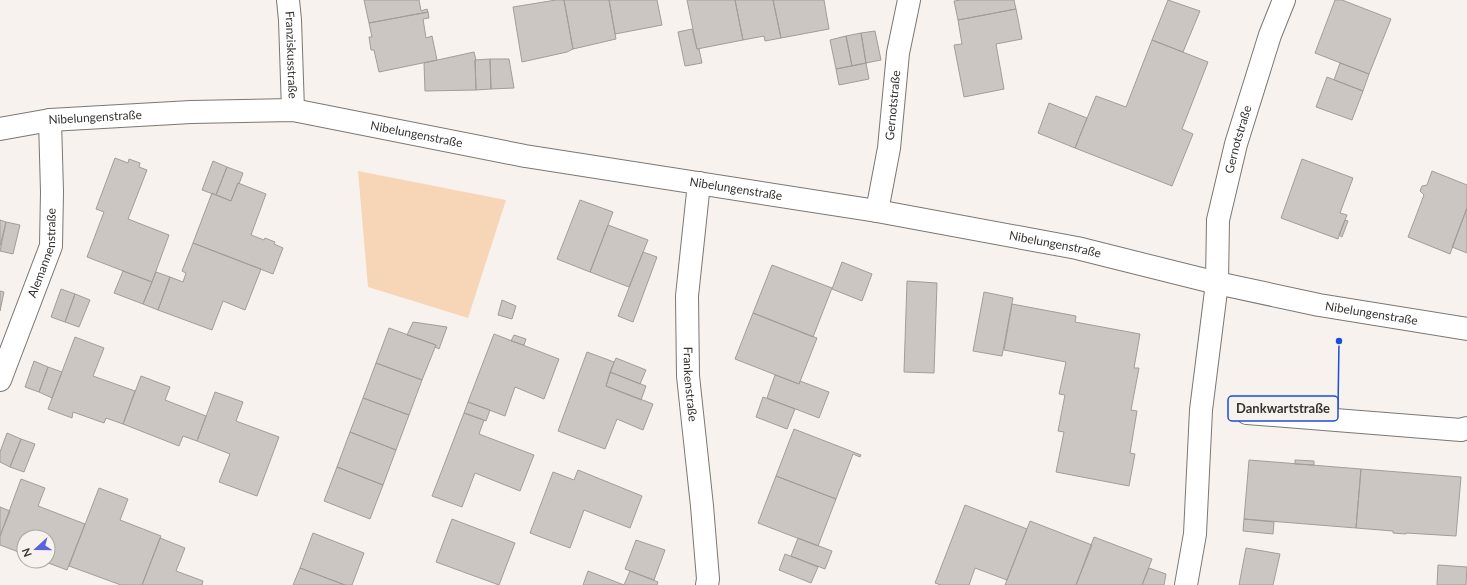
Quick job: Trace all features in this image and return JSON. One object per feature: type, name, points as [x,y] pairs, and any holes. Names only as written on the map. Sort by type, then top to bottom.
[{"type":"street","name":"Franziskusstraße","points":[[288,0],[293,110]]},
{"type":"street","name":"Gernotstraße","points":[[876,211],[889,148],[898,53],[909,0]]},
{"type":"street","name":"Gernotstraße","points":[[1186,585],[1195,534],[1201,410],[1217,283],[1218,220],[1234,152],[1270,35],[1284,0]]},
{"type":"street","name":"Nibelungenstraße","points":[[0,129],[50,120],[191,112],[293,110],[525,156],[876,211],[1077,248],[1217,283],[1319,305],[1467,329]]},
{"type":"street","name":"Alemannenstraße","points":[[0,380],[51,246],[52,192],[50,120]]},
{"type":"street","name":"Frankenstraße","points":[[700,183],[687,296],[688,376],[702,506],[708,579],[707,585]]},
{"type":"street","points":[[1247,413],[1460,430],[1467,428]]},
{"type":"shaded area","points":[[358,171],[506,200],[468,318],[368,287]]},
{"type":"building","points":[[364,0],[419,0],[421,11],[427,9],[428,12],[369,23]]},
{"type":"building","points":[[564,0],[573,49],[567,52],[522,62],[513,7]]},
{"type":"building","points":[[564,0],[609,0],[616,39],[573,49]]},
{"type":"building","points":[[609,0],[657,0],[662,25],[615,34]]},
{"type":"building","points":[[687,0],[735,0],[743,40],[697,49]]},
{"type":"building","points":[[735,0],[773,0],[781,38],[765,41],[764,36],[743,40]]},
{"type":"building","points":[[773,0],[824,0],[829,29],[781,38]]},
{"type":"building","points":[[1014,0],[1016,9],[958,20],[954,1]]},
{"type":"building","points":[[1168,0],[1200,11],[1183,52],[1152,40]]},
{"type":"building","points":[[1335,0],[1342,0],[1391,19],[1369,74],[1315,53]]},
{"type":"building","points":[[1016,9],[1022,39],[996,44],[1004,89],[964,97],[954,45],[962,44],[958,20]]},
{"type":"building","points":[[428,12],[429,18],[423,19],[426,38],[432,36],[437,60],[379,72],[374,50],[371,50],[369,37],[372,37],[369,23]]},
{"type":"building","points":[[692,29],[702,63],[685,66],[678,32]]},
{"type":"building","points":[[875,31],[881,60],[866,63],[861,33]]},
{"type":"building","points":[[861,33],[866,63],[852,66],[846,36]]},
{"type":"building","points":[[846,36],[852,66],[836,69],[830,40]]},
{"type":"building","points":[[1152,40],[1208,62],[1182,129],[1193,134],[1172,186],[1075,148],[1096,96],[1126,107]]},
{"type":"building","points":[[474,52],[476,60],[476,90],[425,91],[424,63]]},
{"type":"building","points":[[490,59],[509,59],[514,88],[491,89]]},
{"type":"building","points":[[490,59],[491,89],[476,90],[475,60]]},
{"type":"building","points":[[866,63],[869,79],[839,85],[836,69]]},
{"type":"building","points":[[1340,63],[1369,74],[1363,91],[1334,80]]},
{"type":"building","points":[[1327,77],[1363,91],[1352,120],[1316,107]]},
{"type":"building","points":[[1049,103],[1087,118],[1075,148],[1038,133]]},
{"type":"building","points":[[115,158],[128,163],[129,159],[140,163],[139,167],[147,170],[128,219],[169,235],[152,282],[87,257],[104,212],[96,209]]},
{"type":"building","points":[[1302,159],[1353,178],[1340,213],[1347,215],[1338,239],[1281,218]]},
{"type":"building","points":[[213,161],[227,167],[216,195],[202,190]]},
{"type":"building","points":[[227,167],[243,173],[231,201],[216,195]]},
{"type":"building","points":[[1432,171],[1467,185],[1467,208],[1450,254],[1408,237],[1424,195],[1420,191],[1422,186],[1427,185]]},
{"type":"building","points":[[238,183],[266,194],[251,235],[275,242],[274,244],[283,248],[273,274],[193,243],[212,193],[231,201]]},
{"type":"building","points":[[580,200],[613,212],[590,272],[557,259]]},
{"type":"building","points":[[1467,208],[1467,253],[1452,247]]},
{"type":"building","points":[[0,220],[6,222],[0,246]]},
{"type":"building","points":[[1345,220],[1348,221],[1342,237],[1339,235]]},
{"type":"building","points":[[6,222],[20,225],[13,254],[0,251]]},
{"type":"building","points":[[608,225],[648,240],[629,287],[590,272]]},
{"type":"building","points":[[193,243],[261,269],[245,310],[223,301],[212,330],[158,310],[170,277],[183,282],[186,273],[182,271]]},
{"type":"building","points":[[643,252],[657,257],[633,322],[618,316]]},
{"type":"building","points":[[842,262],[872,274],[862,301],[832,289]]},
{"type":"building","points":[[772,265],[832,288],[813,337],[753,313]]},
{"type":"building","points":[[123,271],[152,282],[143,304],[114,293]]},
{"type":"building","points":[[156,272],[170,277],[158,310],[143,304]]},
{"type":"building","points":[[907,281],[937,283],[934,373],[904,372]]},
{"type":"building","points":[[61,289],[75,294],[65,322],[51,317]]},
{"type":"building","points":[[0,291],[4,292],[0,311]]},
{"type":"building","points":[[984,292],[1013,298],[1002,356],[973,351]]},
{"type":"building","points":[[75,294],[90,300],[79,327],[65,322]]},
{"type":"building","points":[[502,300],[516,306],[512,319],[498,315]]},
{"type":"building","points":[[1012,304],[1076,316],[1075,322],[1140,334],[1134,368],[1139,368],[1131,410],[1137,411],[1130,453],[1135,454],[1129,486],[1056,472],[1064,432],[1058,431],[1065,395],[1059,394],[1066,362],[1004,350]]},
{"type":"building","points":[[753,313],[817,338],[799,384],[735,359]]},
{"type":"building","points":[[413,322],[447,327],[439,349],[435,347],[436,345],[407,335]]},
{"type":"building","points":[[389,328],[436,345],[422,380],[376,363]]},
{"type":"building","points":[[494,334],[559,359],[544,399],[515,387],[505,416],[468,402]]},
{"type":"building","points":[[514,335],[526,339],[524,345],[511,341]]},
{"type":"building","points":[[75,337],[104,348],[93,376],[135,391],[123,424],[106,418],[104,423],[73,412],[72,418],[48,409]]},
{"type":"building","points":[[587,352],[614,362],[606,386],[653,404],[643,430],[617,419],[605,449],[558,431]]},
{"type":"building","points":[[616,358],[646,370],[640,384],[610,372]]},
{"type":"building","points":[[34,361],[48,367],[39,392],[25,387]]},
{"type":"building","points":[[376,363],[422,380],[409,415],[363,398]]},
{"type":"building","points":[[48,367],[62,372],[52,398],[39,392]]},
{"type":"building","points":[[610,372],[646,386],[641,400],[606,386]]},
{"type":"building","points":[[775,375],[799,384],[800,381],[829,392],[819,418],[767,398]]},
{"type":"building","points":[[141,376],[170,387],[165,400],[206,416],[197,441],[183,436],[179,446],[123,424]]},
{"type":"building","points":[[215,392],[243,402],[236,421],[279,437],[257,496],[219,482],[230,454],[197,441]]},
{"type":"building","points":[[763,397],[795,409],[787,429],[756,417]]},
{"type":"building","points":[[363,398],[409,415],[396,450],[350,432]]},
{"type":"building","points":[[468,402],[490,410],[486,421],[464,413]]},
{"type":"building","points":[[464,413],[484,420],[479,434],[534,455],[520,491],[475,473],[462,507],[432,496]]},
{"type":"building","points":[[794,429],[861,455],[860,457],[853,454],[836,499],[776,476]]},
{"type":"building","points":[[350,432],[396,450],[383,485],[337,467]]},
{"type":"building","points":[[7,433],[21,439],[10,467],[0,462],[0,452]]},
{"type":"building","points":[[21,439],[35,444],[24,472],[10,467]]},
{"type":"building","points":[[1249,460],[1361,469],[1356,528],[1244,519]]},
{"type":"building","points":[[1295,460],[1314,461],[1314,465],[1295,464]]},
{"type":"building","points":[[337,467],[383,485],[370,519],[324,501]]},
{"type":"building","points":[[1361,469],[1461,477],[1456,536],[1393,533],[1393,531],[1356,528]]},
{"type":"building","points":[[578,470],[642,496],[630,528],[584,510],[570,548],[530,533],[553,472],[574,480]]},
{"type":"building","points":[[776,476],[836,499],[818,546],[758,523]]},
{"type":"building","points":[[21,479],[45,488],[38,506],[85,524],[67,570],[56,566],[56,529],[16,529],[16,551],[0,545],[0,536]]},
{"type":"building","points":[[99,488],[128,499],[120,520],[161,536],[142,585],[121,585],[69,566]]},
{"type":"building","points":[[965,505],[1027,529],[1007,580],[975,568],[969,585],[941,585],[935,583]]},
{"type":"building","points":[[0,507],[10,511],[0,536]]},
{"type":"building","points":[[452,519],[515,543],[499,585],[436,562]]},
{"type":"building","points":[[1244,519],[1274,522],[1273,534],[1243,531]]},
{"type":"building","points":[[1030,521],[1092,545],[1076,585],[1005,585]]},
{"type":"building","points":[[313,533],[364,553],[352,585],[345,585],[300,568]]},
{"type":"building","points":[[1094,537],[1152,559],[1142,585],[1076,585]]},
{"type":"building","points":[[160,538],[185,548],[176,571],[203,581],[202,585],[142,585]]},
{"type":"building","points":[[798,538],[832,551],[825,569],[791,556]]},
{"type":"building","points":[[636,540],[665,550],[654,580],[625,569]]},
{"type":"building","points":[[1246,548],[1280,554],[1273,585],[1239,585]]},
{"type":"building","points":[[785,554],[818,567],[811,583],[779,570]]},
{"type":"building","points":[[1438,565],[1467,567],[1466,585],[1437,585]]},
{"type":"building","points":[[300,568],[345,585],[293,585]]},
{"type":"building","points":[[1149,568],[1166,574],[1164,585],[1142,585]]},
{"type":"building","points":[[588,571],[624,585],[583,585]]},
{"type":"building","points":[[630,571],[658,582],[657,585],[624,585]]},
{"type":"place","name":"Dankwartstraße","points":[[1339,341]]}]
